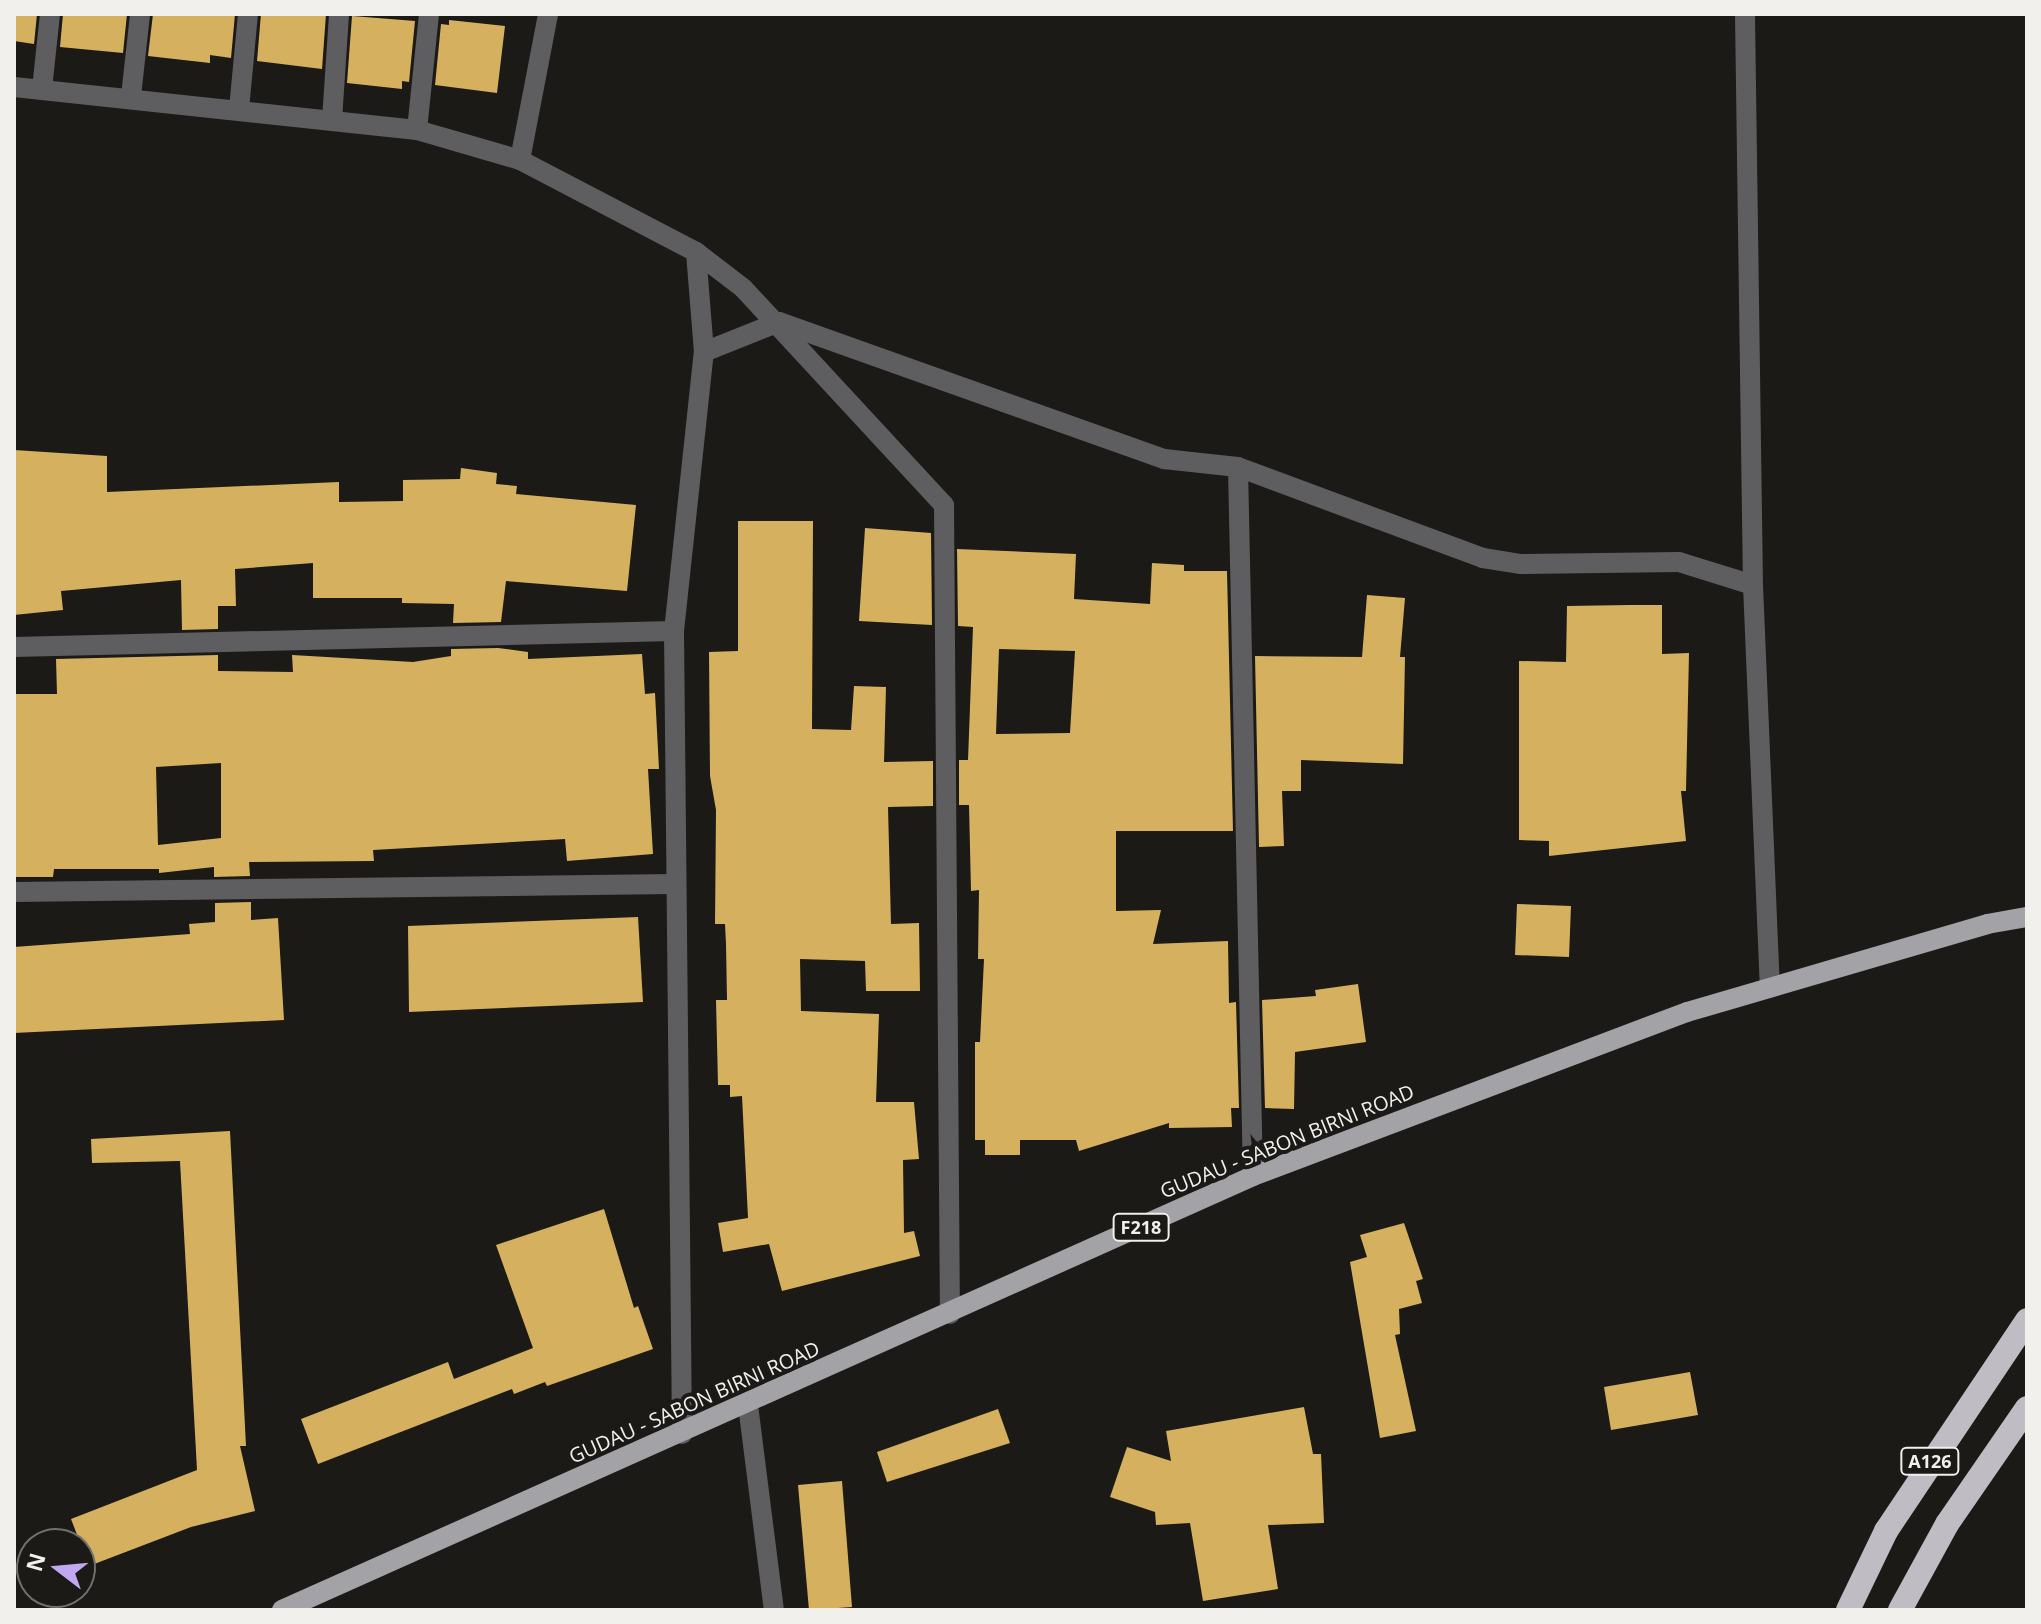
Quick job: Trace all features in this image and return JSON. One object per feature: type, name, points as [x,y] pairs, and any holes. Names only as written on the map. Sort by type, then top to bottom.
[{"type":"highway","name":"A126","points":[[1848,1610],[1886,1531],[2027,1320]]},
{"type":"highway","name":"A126","points":[[1900,1610],[1947,1524],[2027,1408]]},
{"type":"main road","name":"GUDAU - SABON BIRNI ROAD","points":[[282,1610],[748,1405],[1253,1176],[1687,1012],[2027,917]]},
{"type":"street","points":[[42,89],[50,14]]},
{"type":"street","points":[[131,96],[140,14]]},
{"type":"street","points":[[239,109],[248,14]]},
{"type":"street","points":[[332,120],[339,14]]},
{"type":"street","points":[[417,130],[429,14]]},
{"type":"street","points":[[520,160],[548,14]]},
{"type":"street","points":[[1745,14],[1753,585],[1770,988]]},
{"type":"street","points":[[14,87],[131,96],[417,130],[520,160],[696,252],[779,322],[944,505],[950,1314]]},
{"type":"street","points":[[682,1434],[674,884],[674,631],[704,352],[696,252]]},
{"type":"street","points":[[704,352],[779,322],[1164,459],[1238,467],[1483,558],[1520,564],[1679,562],[1753,585]]},
{"type":"street","points":[[1238,467],[1253,1176]]},
{"type":"street","points":[[14,647],[674,631]]},
{"type":"street","points":[[14,892],[674,884]]},
{"type":"street","points":[[748,1405],[774,1610]]},
{"type":"building","points":[[14,14],[37,14],[34,44],[14,41]]},
{"type":"building","points":[[63,14],[127,14],[123,53],[60,47]]},
{"type":"building","points":[[153,14],[235,14],[231,58],[210,55],[210,63],[148,56]]},
{"type":"building","points":[[261,14],[326,14],[322,69],[257,61]]},
{"type":"building","points":[[352,16],[415,21],[409,82],[402,81],[402,89],[347,83]]},
{"type":"building","points":[[449,20],[505,26],[497,93],[435,85],[441,24],[449,25]]},
{"type":"building","points":[[14,450],[107,456],[107,492],[339,482],[339,502],[403,501],[403,480],[460,479],[461,468],[497,473],[496,484],[517,486],[516,494],[636,505],[627,591],[506,581],[501,622],[453,623],[454,604],[402,603],[402,598],[313,598],[313,563],[235,569],[236,606],[218,606],[218,629],[182,630],[181,580],[61,591],[63,610],[14,615]]},
{"type":"building","points":[[738,521],[813,521],[812,729],[851,730],[854,686],[886,687],[884,762],[933,761],[933,806],[888,807],[891,924],[919,923],[920,991],[866,991],[865,961],[800,959],[801,1011],[879,1014],[876,1102],[914,1102],[919,1159],[903,1160],[904,1233],[914,1231],[920,1256],[782,1291],[769,1244],[723,1252],[718,1223],[748,1218],[742,1096],[730,1097],[730,1085],[718,1085],[716,1000],[727,1000],[726,944],[725,924],[715,924],[716,810],[710,776],[709,652],[738,651]]},
{"type":"building","points":[[865,528],[931,533],[932,625],[859,621]]},
{"type":"building","points":[[957,549],[1076,554],[1074,599],[1150,604],[1152,563],[1184,565],[1184,571],[1227,571],[1233,831],[1116,831],[1116,911],[1161,910],[1153,944],[1228,941],[1229,1003],[1236,1002],[1239,1108],[1231,1108],[1232,1127],[1169,1128],[1169,1123],[1079,1151],[1076,1140],[1020,1140],[1020,1155],[985,1155],[985,1140],[975,1140],[975,1042],[980,1042],[984,959],[978,959],[979,890],[971,891],[969,805],[959,805],[959,760],[968,760],[973,627],[958,626]],"holes":[[[999,649],[1075,651],[1070,733],[996,734]]]},
{"type":"building","points":[[1367,595],[1405,598],[1400,657],[1405,657],[1403,764],[1301,760],[1301,791],[1282,791],[1284,846],[1259,847],[1255,656],[1362,657]]},
{"type":"building","points":[[1662,605],[1662,654],[1689,653],[1686,791],[1681,791],[1686,841],[1549,856],[1549,841],[1519,840],[1519,661],[1566,662],[1567,606]]},
{"type":"building","points":[[498,648],[528,652],[528,659],[642,654],[645,694],[655,693],[659,769],[648,769],[653,854],[567,861],[565,839],[373,850],[374,861],[249,862],[250,876],[214,877],[214,867],[159,873],[159,869],[54,869],[53,877],[14,877],[14,694],[57,694],[56,659],[218,655],[218,671],[293,672],[292,655],[413,662],[451,656],[451,649]],"holes":[[[221,763],[221,838],[158,845],[156,767]]]},
{"type":"building","points":[[251,902],[251,920],[278,918],[284,1020],[14,1033],[14,947],[190,934],[189,924],[215,922],[215,903]]},
{"type":"building","points":[[1517,904],[1571,906],[1569,957],[1515,955]]},
{"type":"building","points":[[638,917],[643,1002],[409,1012],[408,926]]},
{"type":"building","points":[[1358,984],[1366,1042],[1295,1052],[1294,1109],[1265,1108],[1262,1000],[1316,996],[1315,990]]},
{"type":"building","points":[[230,1131],[246,1446],[240,1446],[255,1511],[191,1527],[96,1563],[96,1528],[74,1528],[71,1519],[197,1470],[180,1161],[92,1163],[91,1139]]},
{"type":"building","points":[[604,1209],[634,1308],[638,1306],[653,1349],[547,1386],[545,1382],[514,1394],[512,1389],[318,1464],[301,1419],[448,1362],[454,1379],[533,1348],[496,1245]]},
{"type":"building","points":[[1404,1223],[1423,1279],[1416,1281],[1422,1303],[1399,1309],[1400,1334],[1395,1335],[1416,1431],[1380,1438],[1350,1262],[1367,1257],[1360,1235]]},
{"type":"building","points":[[1690,1372],[1698,1415],[1611,1430],[1604,1387]]},
{"type":"building","points":[[1304,1407],[1313,1454],[1321,1454],[1324,1523],[1268,1525],[1278,1589],[1203,1601],[1190,1523],[1156,1525],[1155,1512],[1110,1497],[1127,1447],[1171,1461],[1166,1431]]},
{"type":"building","points":[[998,1409],[1010,1443],[887,1482],[877,1452]]},
{"type":"building","points":[[842,1481],[852,1607],[809,1610],[798,1485]]}]
